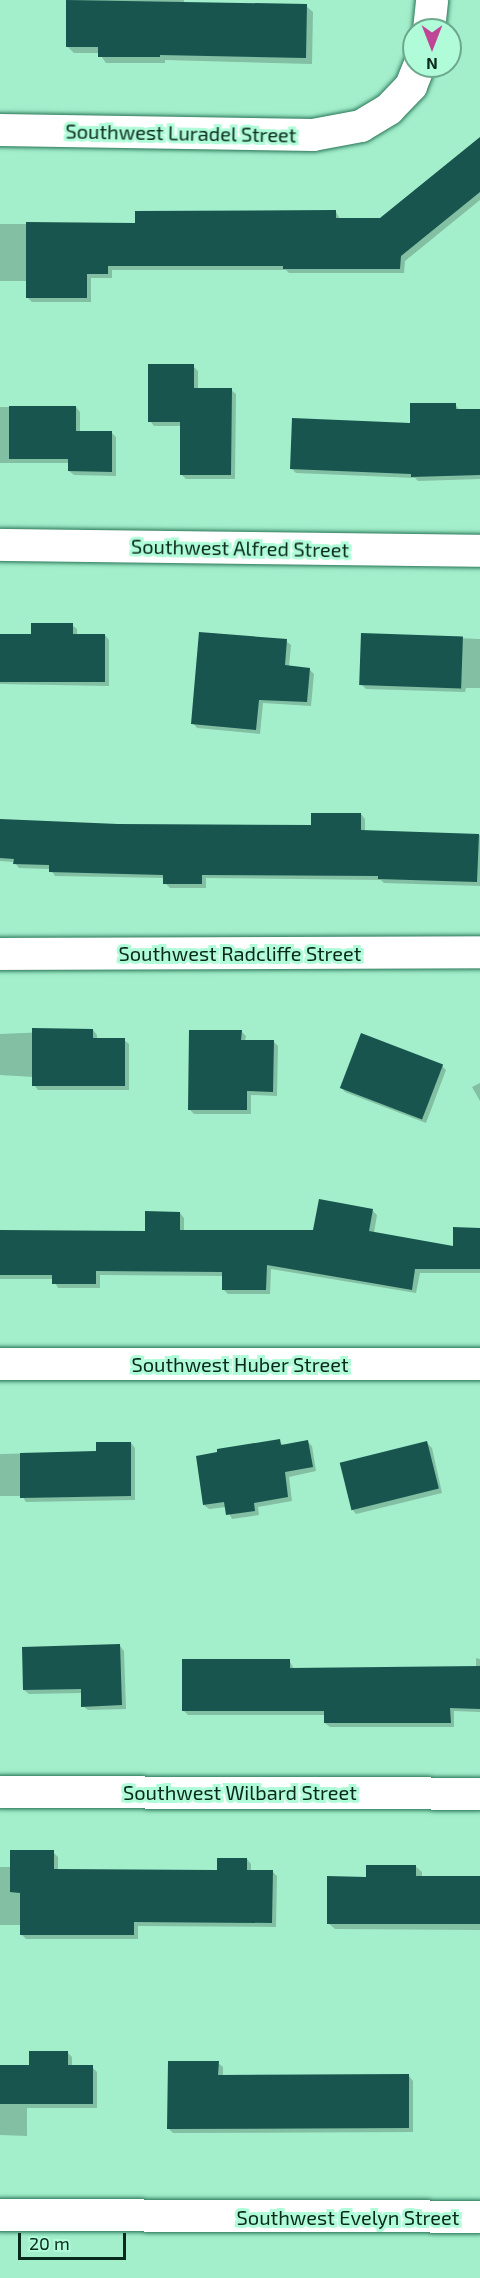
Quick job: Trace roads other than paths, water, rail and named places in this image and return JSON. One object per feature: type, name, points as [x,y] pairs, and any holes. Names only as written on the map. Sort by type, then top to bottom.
[{"type":"street","points":[[430,18],[432,0]]},
{"type":"street","name":"Southwest Luradel Street","points":[[0,130],[313,135],[361,126],[396,101],[411,86],[414,78]]},
{"type":"street","name":"Southwest Alfred Street","points":[[0,545],[480,551]]},
{"type":"street","name":"Southwest Radcliffe Street","points":[[0,954],[480,952]]},
{"type":"street","name":"Southwest Huber Street","points":[[0,1364],[480,1364]]},
{"type":"street","name":"Southwest Wilbard Street","points":[[0,1792],[480,1794]]},
{"type":"street","name":"Southwest Evelyn Street","points":[[0,2216],[480,2217]]}]
